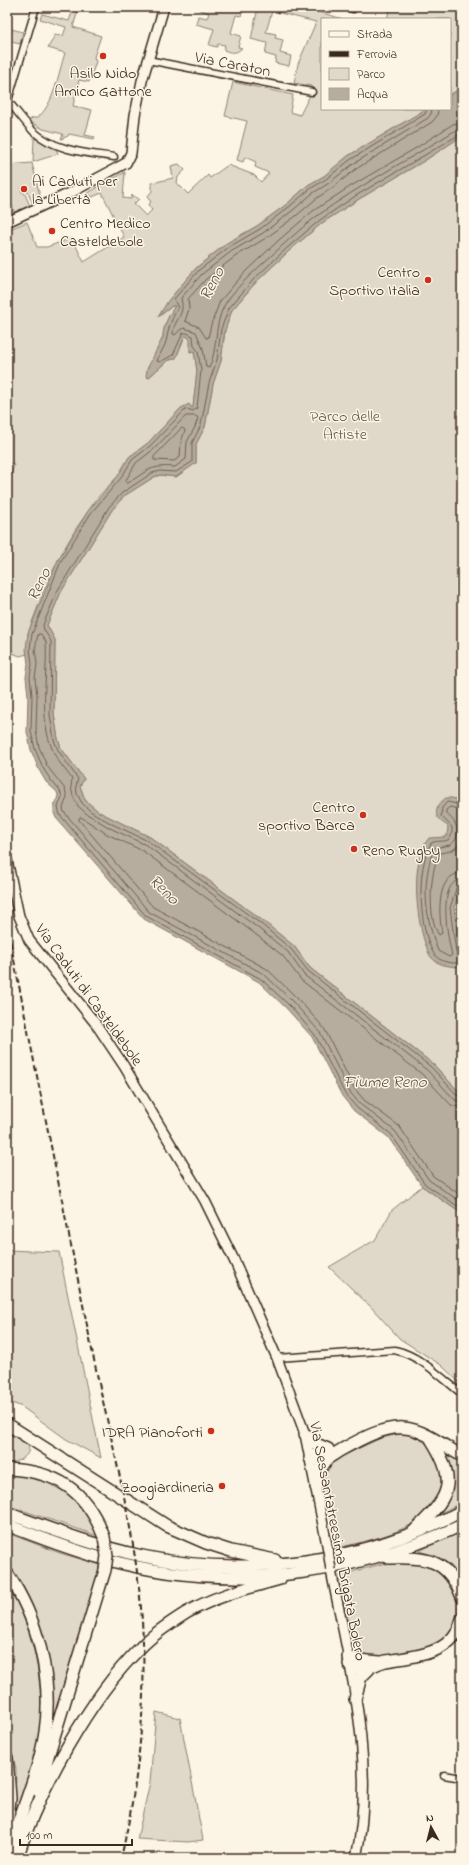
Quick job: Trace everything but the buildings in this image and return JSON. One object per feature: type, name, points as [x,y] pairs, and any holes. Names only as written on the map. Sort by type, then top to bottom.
[{"type":"highway","points":[[7,1424],[167,1526],[206,1543],[231,1551],[290,1563]]},
{"type":"highway","points":[[310,1458],[320,1460],[327,1454],[378,1433],[396,1428],[416,1431],[462,1456]]},
{"type":"highway","points":[[305,1434],[327,1454]]},
{"type":"highway","points":[[410,1535],[442,1500],[447,1485],[444,1460],[431,1439]]},
{"type":"highway","points":[[316,1487],[320,1471],[327,1454]]},
{"type":"highway","points":[[7,1469],[40,1473],[67,1485],[81,1497],[91,1511],[104,1537],[106,1556],[106,1570],[46,1763],[35,1808],[17,1858]]},
{"type":"highway","points":[[7,1513],[83,1541],[115,1550],[159,1560],[194,1564],[235,1566],[290,1563],[334,1557],[410,1535],[462,1511]]},
{"type":"highway","points":[[7,1525],[96,1557],[163,1571],[199,1576],[236,1577],[302,1573]]},
{"type":"highway","points":[[35,1808],[64,1755],[98,1699],[116,1674],[141,1646],[168,1625],[206,1603],[235,1592],[302,1573],[376,1558],[415,1545],[462,1525]]},
{"type":"highway","points":[[376,1558],[417,1557],[430,1561],[448,1572],[456,1582],[462,1597]]},
{"type":"highway","points":[[7,1573],[21,1597],[35,1631],[44,1666],[47,1700],[47,1716],[43,1744],[7,1856]]},
{"type":"highway","points":[[349,1661],[384,1662],[421,1656],[438,1650],[456,1633],[462,1619]]},
{"type":"highway","points":[[349,1661],[357,1669],[369,1668],[384,1662]]},
{"type":"highway","points":[[355,1699],[359,1683],[364,1673],[369,1668]]},
{"type":"highway","points":[[7,1758],[10,1780],[7,1828]]},
{"type":"main road","points":[[7,222],[72,192],[126,163],[131,152],[137,102],[164,7]]},
{"type":"main road","name":"Via Caduti di Casteldebole","points":[[7,860],[19,916],[29,940],[112,1046],[205,1201]]},
{"type":"main road","name":"Via Sessantatreesima Brigata Bolero","points":[[205,1201],[235,1262],[277,1358],[305,1434],[349,1661],[360,1733],[363,1774],[361,1822],[356,1858]]},
{"type":"street","points":[[36,7],[8,101],[33,130],[44,139],[73,150],[114,157]]},
{"type":"street","points":[[346,7],[353,9]]},
{"type":"street","name":"Via Caraton","points":[[148,60],[312,92]]},
{"type":"street","points":[[277,1358],[395,1350],[408,1354],[426,1365],[462,1394]]},
{"type":"street","points":[[444,1775],[462,1778]]},
{"type":"green space","points":[[74,7],[79,7],[73,27],[101,36],[94,57],[96,62],[89,82],[79,80],[73,106],[92,110],[85,135],[95,137],[94,139],[69,134],[61,139],[63,134],[43,129],[29,121],[32,118],[37,118],[48,105],[55,88],[65,53],[48,48],[55,35],[63,36],[66,27],[40,19],[42,14],[69,21]]},
{"type":"green space","points":[[195,7],[244,7],[241,16],[236,15],[231,33],[241,36],[238,47],[242,48],[236,52],[231,52],[224,50],[225,45],[218,44],[217,47],[209,45],[214,29],[196,24],[198,16],[207,18],[209,13]]},
{"type":"green space","points":[[257,7],[302,7],[340,18],[321,18],[321,110],[424,110],[348,156],[324,176],[308,185],[287,204],[257,226],[227,243],[196,268],[168,301],[160,316],[172,306],[175,306],[165,325],[163,337],[148,378],[167,361],[176,358],[186,336],[191,339],[190,352],[194,350],[197,371],[193,408],[181,408],[148,443],[129,457],[118,476],[98,497],[75,530],[58,560],[43,593],[28,633],[27,654],[20,656],[12,653],[9,627],[7,627],[7,488],[14,465],[7,461],[7,230],[27,222],[37,247],[47,247],[72,238],[84,262],[124,237],[102,193],[92,197],[86,194],[125,172],[123,198],[131,199],[132,195],[139,199],[134,204],[146,216],[152,210],[148,205],[151,202],[147,197],[152,191],[152,183],[173,178],[171,166],[179,164],[185,170],[178,177],[177,183],[188,194],[208,175],[210,178],[228,165],[254,175],[261,182],[269,173],[255,167],[256,162],[245,157],[243,162],[237,160],[247,121],[225,116],[233,82],[293,95],[290,112],[300,115],[309,97],[311,86],[294,83],[298,64],[316,22],[272,11],[266,32],[276,34],[275,38],[283,40],[280,53],[291,56],[289,66],[275,63],[276,57],[265,54],[267,43],[251,39]]},
{"type":"green space","points":[[390,7],[462,7],[462,87],[451,94],[451,18],[387,18]]},
{"type":"green space","points":[[7,28],[23,32],[20,44],[7,41],[9,35],[7,34]]},
{"type":"green space","name":"Parco delle Artiste","points":[[462,136],[462,1095],[433,1064],[310,968],[294,946],[263,921],[150,837],[99,812],[85,800],[80,786],[84,779],[61,748],[58,739],[54,714],[55,640],[47,625],[61,592],[112,510],[124,496],[154,477],[160,475],[176,477],[196,463],[196,444],[205,427],[213,384],[221,361],[225,330],[232,310],[257,281],[322,223]]},
{"type":"green space","points":[[34,138],[56,148],[58,154],[33,162]]},
{"type":"green space","points":[[32,163],[41,200],[33,204],[27,191],[29,189],[25,185],[21,189],[22,192],[24,192],[30,206],[14,212],[7,186],[7,165]]},
{"type":"green space","points":[[422,1186],[462,1214],[462,1385],[441,1365],[400,1339],[371,1307],[329,1267],[375,1240],[392,1210]]},
{"type":"green space","points":[[7,1250],[59,1252],[101,1458],[66,1439],[22,1407],[7,1401]]},
{"type":"green space","points":[[7,1427],[18,1434],[27,1443],[29,1448],[24,1458],[8,1464],[7,1464]]},
{"type":"green space","points":[[404,1433],[427,1444],[438,1459],[441,1466],[444,1486],[438,1502],[426,1515],[410,1525],[392,1533],[337,1548],[323,1479],[327,1463],[381,1438]]},
{"type":"green space","points":[[446,1452],[462,1461],[462,1502],[439,1514],[449,1497],[452,1484],[452,1477]]},
{"type":"green space","points":[[7,1473],[27,1473],[61,1485],[85,1507],[98,1536],[7,1505]]},
{"type":"green space","points":[[462,1531],[462,1581],[444,1562],[419,1551]]},
{"type":"green space","points":[[7,1533],[60,1553],[101,1565],[53,1728],[51,1727],[52,1709],[16,1578],[7,1565]]},
{"type":"green space","points":[[393,1561],[422,1563],[436,1566],[444,1571],[455,1589],[457,1599],[458,1610],[453,1630],[447,1638],[442,1641],[415,1652],[378,1659],[362,1656],[352,1642],[340,1575]]},
{"type":"green space","points":[[7,1585],[24,1618],[30,1637],[39,1678],[41,1698],[41,1717],[36,1754],[18,1808],[15,1807],[16,1769],[7,1732]]},
{"type":"green space","points":[[156,1712],[180,1718],[203,1840],[188,1842],[137,1839],[150,1782]]},
{"type":"water","name":"Fiume Reno","points":[[462,87],[462,136],[322,223],[257,281],[232,310],[225,330],[221,361],[213,384],[205,427],[196,444],[196,463],[176,477],[160,475],[154,477],[124,496],[112,510],[61,592],[47,625],[55,640],[54,714],[58,739],[61,748],[84,779],[80,786],[85,800],[99,812],[150,837],[263,921],[294,946],[310,968],[433,1064],[462,1095],[462,1214],[422,1186],[388,1137],[354,1111],[342,1096],[312,1037],[287,1009],[259,982],[144,919],[56,818],[54,806],[58,796],[57,792],[46,782],[39,770],[31,750],[27,732],[28,696],[26,677],[28,664],[26,649],[28,633],[58,560],[88,511],[118,476],[129,457],[148,443],[181,408],[189,404],[192,408],[193,407],[197,371],[194,351],[190,352],[190,339],[186,336],[176,358],[167,361],[148,378],[146,376],[147,369],[163,337],[167,321],[175,306],[172,306],[158,317],[168,301],[196,268],[227,243],[257,226],[287,204],[308,185],[324,176],[348,156],[424,110],[451,110],[451,94]]},
{"type":"water","points":[[446,798],[462,801],[462,883],[454,908],[461,963],[456,967],[446,966],[433,960],[430,956],[419,919],[416,889],[419,860],[423,848],[429,838],[447,836],[448,826],[442,822],[437,815],[437,808]]},
{"type":"railway","points":[[7,924],[91,1345],[128,1517],[139,1586],[143,1651],[142,1711],[133,1799],[121,1858]]},
{"type":"place","name":"Asilo Nido Amico Gattone","points":[[103,56]]},
{"type":"place","name":"Ai Caduti per la Libertà","points":[[24,189]]},
{"type":"place","name":"Centro Medico Casteldebole","points":[[52,231]]},
{"type":"place","name":"Centro Sportivo Italia","points":[[428,280]]},
{"type":"place","name":"Centro sportivo Barca","points":[[363,815]]},
{"type":"place","name":"Reno Rugby","points":[[354,849]]},
{"type":"place","name":"IDRA Pianoforti","points":[[211,1431]]},
{"type":"place","name":"Zoogiardineria","points":[[222,1486]]},
{"type":"water label","name":"Reno","points":[[211,283]]},
{"type":"water label","name":"Reno","points":[[38,584]]},
{"type":"water label","name":"Reno","points":[[165,889]]}]
